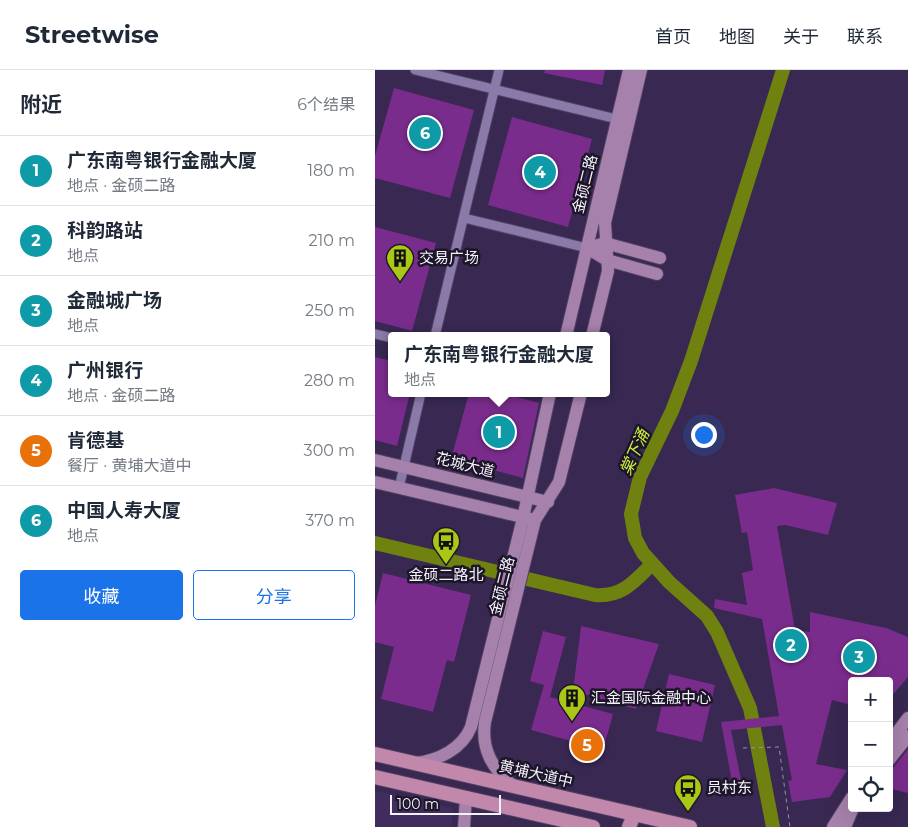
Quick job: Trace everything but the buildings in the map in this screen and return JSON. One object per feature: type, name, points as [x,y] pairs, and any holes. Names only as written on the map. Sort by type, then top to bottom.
[{"type":"main road","name":"黄埔大道中","points":[[375,754],[690,827]]},
{"type":"main road","points":[[375,777],[593,827]]},
{"type":"main road","points":[[562,820],[568,817],[572,811],[567,798]]},
{"type":"main road","points":[[629,827],[633,817],[639,814]]},
{"type":"street","points":[[415,70],[623,121]]},
{"type":"street","points":[[436,332],[499,70]]},
{"type":"street","name":"金硕二路","points":[[593,332],[607,275],[605,223],[623,121],[629,70]]},
{"type":"street","name":"金硕二路","points":[[567,332],[587,248],[623,121],[641,70]]},
{"type":"street","points":[[463,218],[587,248],[607,260],[657,274]]},
{"type":"street","points":[[587,248],[605,243],[660,258]]},
{"type":"street","points":[[375,334],[388,337]]},
{"type":"street","points":[[399,488],[420,397]]},
{"type":"street","name":"金硕二路","points":[[413,763],[431,760],[447,753],[463,741],[469,732],[517,569],[529,519],[527,497],[549,397]]},
{"type":"street","name":"金硕二路","points":[[529,519],[548,502],[561,476],[580,397]]},
{"type":"street","name":"花城大道","points":[[375,460],[548,502]]},
{"type":"street","points":[[375,482],[529,519]]},
{"type":"street","name":"金硕二路","points":[[512,586],[484,732],[485,748],[490,760],[496,770],[512,786]]},
{"type":"street","points":[[893,738],[908,718]]},
{"type":"street","points":[[893,755],[908,736]]},
{"type":"street","points":[[465,827],[466,798]]},
{"type":"street","points":[[833,827],[848,803]]},
{"type":"street","points":[[845,827],[851,812]]},
{"type":"path","points":[[743,748],[779,747],[790,827]]},
{"type":"shaded area","points":[[375,791],[453,808],[452,827],[375,827]]},
{"type":"waterway","name":"棠下涌","points":[[773,827],[750,708],[717,632],[707,616],[669,582],[643,553],[635,538],[631,514],[640,477],[672,411],[691,361],[783,70]]},
{"type":"waterway","points":[[375,543],[595,595],[613,594],[620,591],[633,582],[652,564]]},
{"type":"place","name":"中国人寿大厦","points":[[425,133]]},
{"type":"place","name":"广州银行","points":[[540,172]]},
{"type":"place","name":"交易广场","points":[[400,282]]},
{"type":"place","name":"广东南粤银行金融大厦","points":[[499,432]]},
{"type":"place","name":"金硕二路北","points":[[446,565]]},
{"type":"place","name":"科韵路站","points":[[791,645]]},
{"type":"place","name":"金融城广场","points":[[859,657]]},
{"type":"place","name":"汇金国际金融中心","points":[[572,722]]},
{"type":"place","name":"肯德基","points":[[587,745]]},
{"type":"place","name":"员村东","points":[[688,812]]}]
